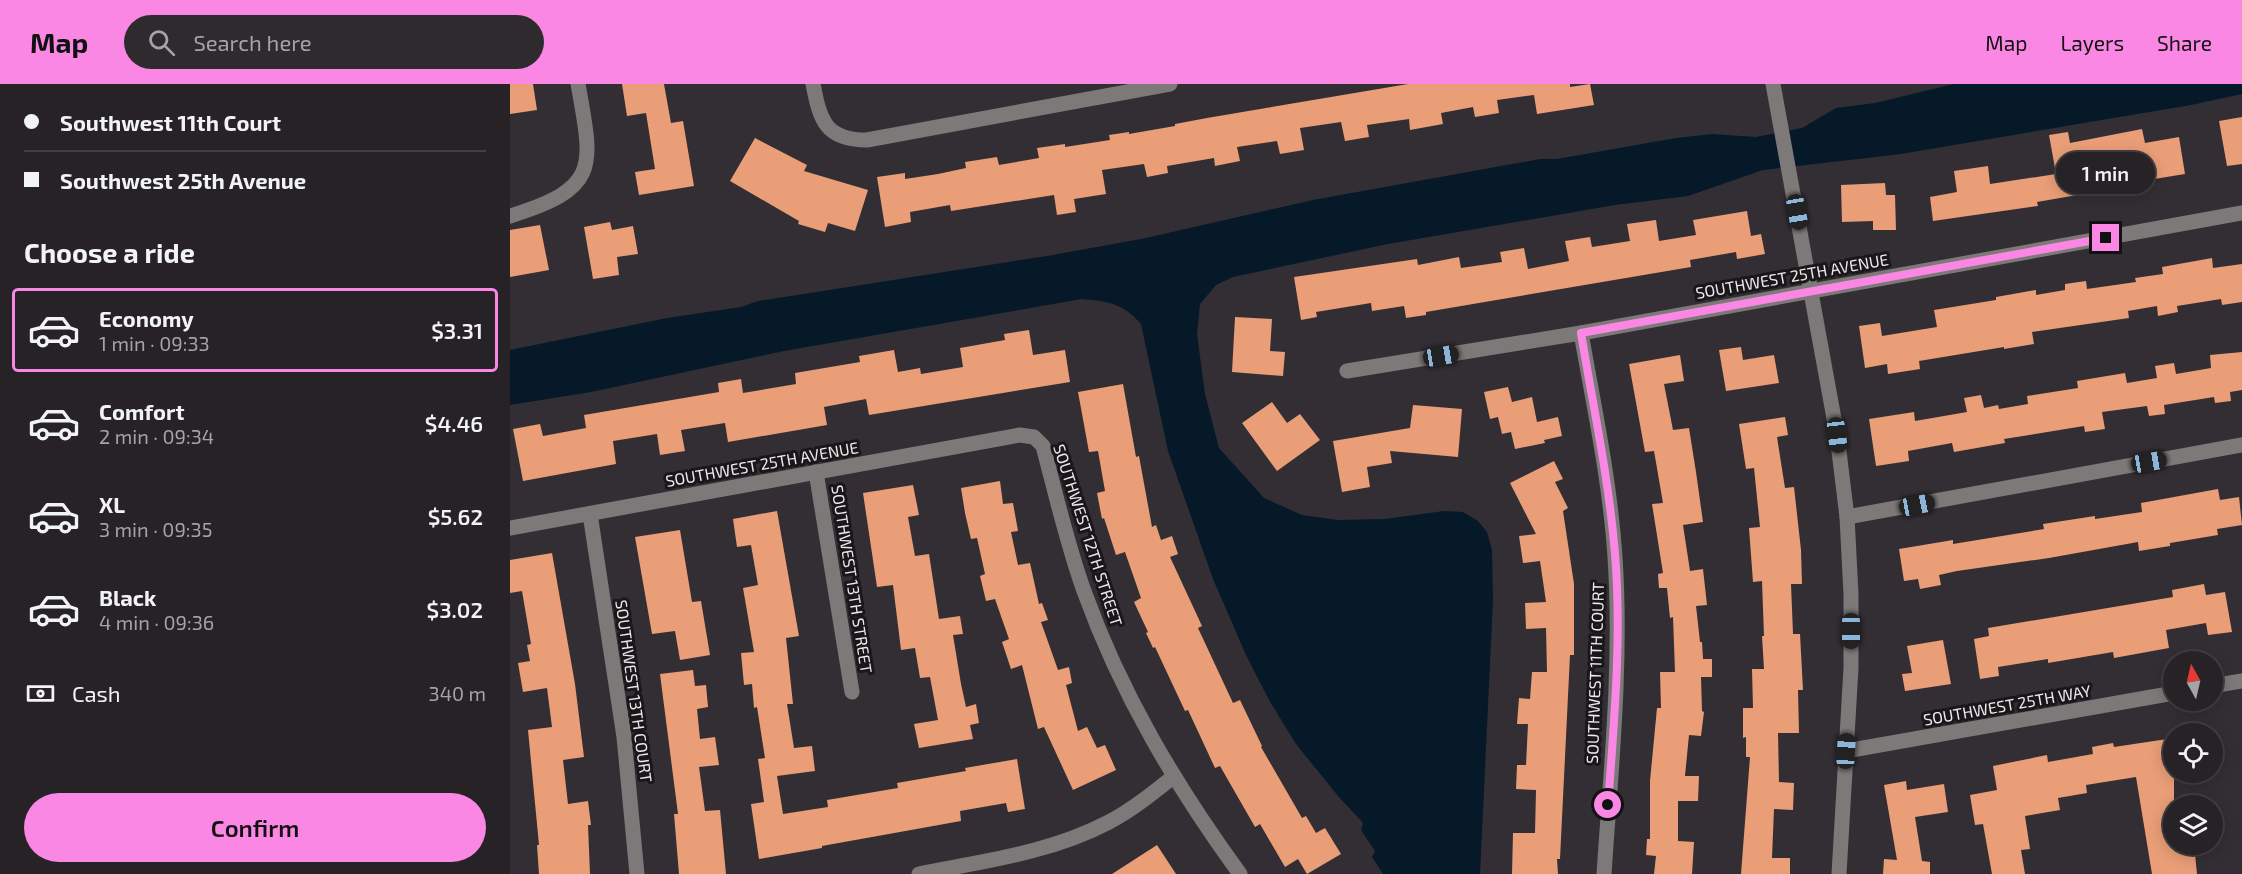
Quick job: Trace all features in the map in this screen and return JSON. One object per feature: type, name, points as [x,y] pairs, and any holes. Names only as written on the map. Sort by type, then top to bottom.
[{"type":"street","points":[[510,216],[552,201],[581,176],[586,165],[589,146],[578,84]]},
{"type":"street","points":[[813,84],[819,116],[827,127],[838,135],[852,140],[867,140],[1170,84]]},
{"type":"street","points":[[1773,84],[1837,435],[1847,518],[1851,668],[1839,874]]},
{"type":"street","name":"SOUTHWEST 25TH AVENUE","points":[[1347,371],[1581,333],[2242,213]]},
{"type":"street","name":"SOUTHWEST 11TH COURT","points":[[1581,333],[1608,489],[1615,556],[1618,623],[1604,874]]},
{"type":"street","name":"SOUTHWEST 25TH AVENUE","points":[[510,528],[1020,435]]},
{"type":"street","name":"SOUTHWEST 12TH STREET","points":[[1020,435],[1034,437],[1043,446],[1064,527],[1084,591],[1109,654],[1129,695],[1173,777],[1240,874]]},
{"type":"street","points":[[1847,518],[2242,445]]},
{"type":"street","name":"SOUTHWEST 13TH STREET","points":[[816,472],[852,692]]},
{"type":"street","name":"SOUTHWEST 13TH COURT","points":[[590,514],[624,737],[637,874]]},
{"type":"street","points":[[2223,684],[2242,681]]},
{"type":"street","name":"SOUTHWEST 25TH WAY","points":[[1846,751],[2163,695]]},
{"type":"street","points":[[919,874],[1029,853],[1071,840],[1110,822],[1139,804],[1173,777]]},
{"type":"water","points":[[1954,84],[2242,84],[2242,94],[2191,105],[1901,154],[1763,170],[1688,196],[1615,205],[1388,244],[1233,277],[1216,285],[1200,304],[1197,334],[1205,394],[1219,448],[1264,498],[1302,515],[1338,520],[1385,519],[1444,511],[1463,512],[1478,521],[1487,532],[1492,550],[1493,600],[1480,874],[1383,874],[1372,857],[1375,851],[1361,830],[1363,823],[1296,744],[1269,700],[1246,655],[1213,579],[1168,451],[1141,324],[1122,308],[1100,301],[1082,299],[784,351],[591,392],[510,405],[510,350],[667,318],[741,307],[758,301],[1047,256],[1146,238],[1313,200],[1540,159],[1557,159],[1712,134],[1756,137],[1802,128],[1836,108],[1875,103]]},
{"type":"building","points":[[510,84],[533,84],[537,110],[510,114]]},
{"type":"building","points":[[622,84],[664,84],[671,123],[683,121],[694,186],[639,195],[635,172],[655,169],[646,113],[627,116]]},
{"type":"building","points":[[1408,84],[1570,84],[1570,87],[1590,84],[1594,105],[1537,114],[1534,95],[1497,100],[1499,113],[1475,117],[1473,107],[1441,113],[1443,124],[1410,130],[1409,119],[1367,125],[1369,137],[1345,141],[1341,122],[1300,128],[1304,150],[1280,154],[1277,141],[1237,147],[1240,161],[1215,166],[1214,158],[1167,166],[1168,173],[1147,177],[1144,164],[1102,170],[1106,194],[1074,199],[1076,212],[1057,215],[1054,195],[951,211],[950,205],[910,212],[911,222],[885,227],[877,177],[905,173],[905,179],[938,174],[966,168],[965,162],[997,157],[999,165],[1039,158],[1037,148],[1065,144],[1065,147],[1110,140],[1109,135],[1129,132],[1129,134],[1207,118]]},
{"type":"building","points":[[2242,117],[2242,164],[2227,166],[2219,121]]},
{"type":"building","points":[[2142,129],[2145,143],[2179,137],[2185,174],[2105,187],[2106,190],[2037,202],[2038,206],[1933,221],[1930,197],[1957,192],[1954,171],[1988,166],[1990,184],[2056,174],[2049,135],[2068,132],[2070,143]]},
{"type":"building","points":[[755,138],[807,165],[804,171],[868,190],[855,231],[828,223],[825,232],[798,224],[799,221],[730,181]]},
{"type":"building","points":[[1885,183],[1886,195],[1895,195],[1896,230],[1873,230],[1873,221],[1842,222],[1841,185]]},
{"type":"building","points":[[1747,211],[1751,236],[1761,234],[1765,254],[1737,259],[1736,252],[1690,260],[1691,267],[1426,312],[1426,315],[1406,318],[1404,306],[1372,311],[1371,303],[1316,312],[1317,317],[1301,320],[1294,277],[1417,259],[1418,265],[1459,257],[1461,268],[1502,262],[1500,252],[1524,248],[1528,269],[1569,261],[1565,241],[1590,237],[1592,247],[1630,241],[1627,224],[1656,220],[1659,241],[1696,235],[1693,220]]},
{"type":"building","points":[[610,222],[612,230],[633,226],[638,254],[617,257],[619,275],[593,279],[584,227]]},
{"type":"building","points":[[540,225],[549,270],[510,277],[510,230]]},
{"type":"building","points":[[2212,258],[2213,268],[2242,264],[2242,302],[2222,305],[2221,299],[2177,306],[2178,312],[2158,316],[2157,306],[2128,311],[2129,318],[2032,332],[2034,344],[1919,361],[1920,369],[1888,374],[1887,364],[1865,368],[1859,326],[1880,323],[1882,336],[1937,327],[1934,310],[1996,300],[1996,297],[2036,290],[2036,295],[2065,290],[2065,284],[2086,281],[2087,289],[2136,282],[2135,278],[2163,274],[2162,267]]},
{"type":"building","points":[[1235,317],[1272,319],[1270,351],[1285,352],[1283,376],[1232,372]]},
{"type":"building","points":[[1029,330],[1033,355],[1065,350],[1070,382],[869,415],[866,399],[824,407],[827,425],[728,442],[725,423],[681,430],[685,451],[660,455],[657,434],[613,441],[616,464],[523,481],[513,429],[540,424],[543,436],[586,428],[584,415],[719,392],[718,383],[741,379],[743,393],[796,384],[795,373],[860,362],[859,356],[894,350],[898,372],[920,368],[921,374],[963,367],[960,348],[1005,340],[1004,334]]},
{"type":"building","points":[[1741,347],[1743,360],[1774,355],[1779,383],[1726,391],[1719,350]]},
{"type":"building","points":[[2242,352],[2242,390],[2230,392],[2231,401],[2215,403],[2214,397],[2164,405],[2165,414],[2149,416],[2147,406],[2102,412],[2105,429],[2085,432],[2084,426],[2004,439],[2005,443],[1954,452],[1952,443],[1908,451],[1909,461],[1876,466],[1869,419],[1914,412],[1915,421],[1967,412],[1964,398],[1981,395],[1984,408],[1998,405],[1999,409],[2028,404],[2027,396],[2078,388],[2077,381],[2125,373],[2127,383],[2157,378],[2155,366],[2174,363],[2176,374],[2211,368],[2210,355]]},
{"type":"building","points":[[1680,355],[1684,381],[1664,384],[1673,430],[1689,428],[1703,522],[1683,525],[1690,571],[1703,569],[1707,605],[1696,606],[1703,659],[1712,659],[1712,677],[1701,677],[1702,711],[1704,712],[1701,736],[1689,735],[1685,776],[1699,776],[1698,801],[1678,801],[1678,841],[1694,842],[1692,874],[1654,874],[1656,856],[1646,855],[1647,839],[1650,839],[1650,781],[1657,708],[1661,708],[1660,672],[1675,672],[1673,617],[1670,618],[1667,588],[1659,588],[1658,574],[1663,573],[1652,504],[1663,503],[1654,451],[1645,452],[1629,364]]},
{"type":"building","points":[[1123,384],[1152,527],[1156,525],[1161,540],[1172,536],[1178,554],[1170,557],[1202,626],[1198,628],[1233,703],[1240,700],[1261,747],[1302,818],[1306,816],[1316,833],[1325,828],[1341,854],[1307,874],[1298,859],[1285,867],[1260,824],[1255,827],[1220,766],[1215,768],[1188,710],[1185,711],[1146,633],[1148,632],[1134,602],[1141,598],[1125,552],[1116,555],[1104,518],[1102,519],[1097,493],[1105,491],[1098,451],[1089,452],[1078,392]]},
{"type":"building","points":[[1508,387],[1512,402],[1532,397],[1537,422],[1558,417],[1562,436],[1544,440],[1545,443],[1515,449],[1511,432],[1502,434],[1498,417],[1490,419],[1484,392]]},
{"type":"building","points":[[1272,402],[1287,423],[1300,414],[1320,440],[1277,471],[1242,423]]},
{"type":"building","points":[[1413,405],[1462,409],[1458,457],[1390,451],[1392,463],[1367,467],[1370,487],[1342,492],[1333,441],[1410,428]]},
{"type":"building","points":[[1785,417],[1788,435],[1777,437],[1785,488],[1794,487],[1801,550],[1802,584],[1791,584],[1793,634],[1800,634],[1803,690],[1798,690],[1799,733],[1778,733],[1779,782],[1794,783],[1793,810],[1774,809],[1772,858],[1790,858],[1790,874],[1741,874],[1750,757],[1746,757],[1746,737],[1743,738],[1743,708],[1753,708],[1752,669],[1764,669],[1762,636],[1764,636],[1762,581],[1753,582],[1749,528],[1760,527],[1754,468],[1746,469],[1739,424]]},
{"type":"building","points":[[1554,461],[1563,479],[1555,482],[1568,508],[1563,511],[1574,584],[1574,655],[1570,655],[1560,859],[1557,859],[1558,874],[1512,874],[1513,833],[1535,833],[1536,790],[1516,789],[1517,765],[1526,765],[1528,724],[1517,724],[1519,698],[1530,699],[1532,672],[1547,672],[1546,628],[1526,629],[1525,603],[1546,602],[1540,561],[1523,563],[1519,536],[1536,534],[1510,483]]},
{"type":"building","points":[[1000,481],[1003,504],[1013,503],[1018,531],[1011,532],[1018,565],[1030,563],[1039,604],[1042,603],[1048,620],[1041,622],[1058,670],[1069,667],[1072,683],[1066,685],[1078,731],[1087,727],[1097,748],[1105,745],[1116,770],[1073,790],[1044,727],[1038,729],[1022,665],[1011,669],[1002,642],[1009,639],[995,599],[986,601],[980,576],[985,574],[977,538],[971,539],[961,488]]},
{"type":"building","points":[[913,485],[919,515],[908,517],[915,556],[929,554],[939,619],[960,616],[963,634],[953,635],[961,684],[966,707],[976,704],[979,723],[970,725],[973,739],[919,748],[914,724],[938,720],[930,677],[920,678],[915,648],[901,650],[893,585],[877,587],[863,493]]},
{"type":"building","points":[[2218,489],[2220,500],[2239,497],[2242,525],[2217,529],[2218,535],[2139,551],[2138,542],[1957,571],[1939,575],[1941,585],[1920,589],[1918,579],[1904,581],[1899,549],[1953,540],[1953,544],[2044,529],[2043,524],[2142,512],[2141,503]]},
{"type":"building","points":[[777,511],[799,636],[786,638],[793,704],[787,704],[794,748],[812,746],[815,771],[777,776],[783,814],[828,807],[827,800],[898,788],[897,783],[1017,759],[1025,809],[1008,812],[1006,803],[960,811],[961,821],[759,859],[751,804],[764,802],[758,759],[765,758],[757,707],[754,708],[752,684],[744,685],[741,653],[754,652],[743,588],[758,585],[751,545],[737,547],[733,519]]},
{"type":"building","points":[[680,530],[692,602],[701,601],[710,655],[680,660],[675,631],[652,634],[635,537]]},
{"type":"building","points":[[552,553],[575,684],[584,757],[563,760],[568,804],[588,801],[591,825],[588,825],[590,874],[539,874],[537,845],[539,845],[528,730],[552,727],[547,688],[523,692],[518,663],[530,661],[527,645],[531,644],[522,591],[510,593],[510,560]]},
{"type":"building","points":[[2204,584],[2206,595],[2225,592],[2232,632],[2208,635],[2206,623],[2166,630],[2169,648],[2114,658],[2113,652],[2048,663],[2048,659],[1998,667],[1999,676],[1980,679],[1974,639],[1989,636],[1988,628],[2173,597],[2172,590]]},
{"type":"building","points":[[1943,640],[1951,684],[1905,691],[1902,674],[1912,673],[1907,646]]},
{"type":"building","points":[[693,670],[695,686],[706,685],[708,707],[697,709],[700,739],[715,737],[719,765],[699,767],[705,811],[720,810],[726,874],[679,874],[674,814],[678,814],[660,674]]},
{"type":"building","points":[[2163,740],[2163,783],[2174,783],[2174,795],[2163,795],[2163,855],[2195,855],[2197,874],[2152,874],[2136,777],[2086,785],[2087,793],[2058,798],[2060,810],[2025,816],[2030,849],[2021,850],[2025,874],[1992,874],[1983,824],[1975,825],[1970,795],[1997,790],[1993,766],[2047,755],[2048,762],[2093,754],[2092,747],[2113,743],[2114,747]]},
{"type":"building","points":[[1906,781],[1907,790],[1944,784],[1948,812],[1915,817],[1922,861],[1930,862],[1930,874],[1883,874],[1884,859],[1897,860],[1884,785]]},
{"type":"building","points":[[1157,845],[1176,874],[1112,874]]},
{"type":"route","points":[[1608,805],[1618,623],[1615,556],[1608,489],[1581,333],[2106,238]]}]
